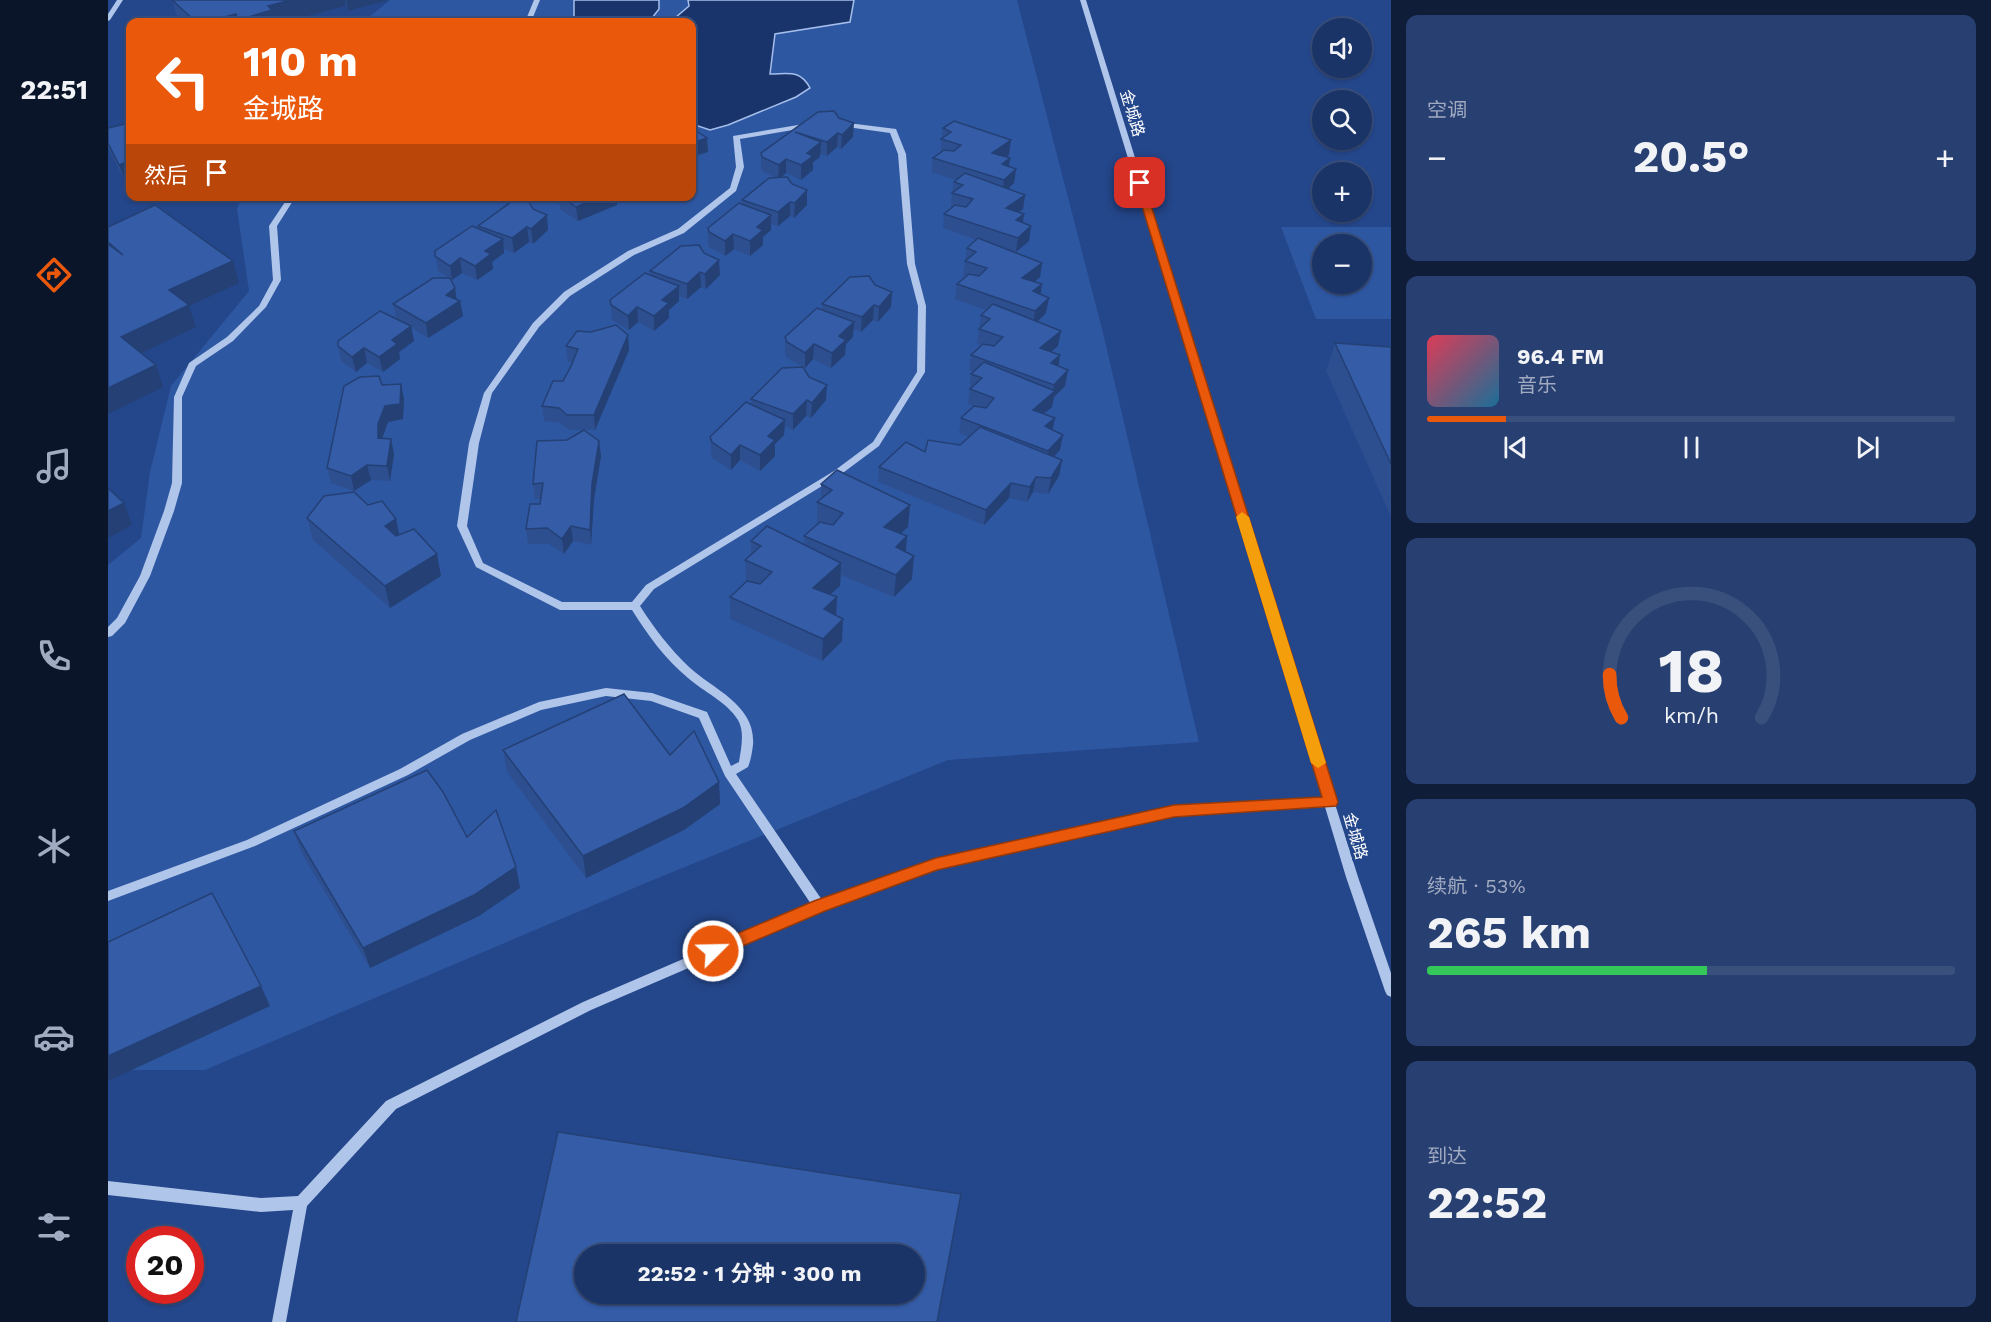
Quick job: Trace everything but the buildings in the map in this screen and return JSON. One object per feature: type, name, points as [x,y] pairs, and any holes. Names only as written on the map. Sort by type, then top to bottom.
[{"type":"street","points":[[108,19],[120,0]]},
{"type":"street","points":[[530,18],[537,0]]},
{"type":"street","name":"金城路","points":[[1083,0],[1331,802],[1352,877],[1391,991]]},
{"type":"street","points":[[635,606],[650,587],[783,503],[837,473],[876,444],[921,372],[922,306],[911,264],[902,154],[892,131],[850,123],[828,124]]},
{"type":"street","points":[[635,606],[560,606],[479,565],[462,526],[474,443],[489,393],[536,324],[567,294],[631,253],[681,231],[733,189],[740,167],[736,138],[817,125]]},
{"type":"street","points":[[108,633],[121,620],[145,576],[169,511],[177,483],[178,397],[192,365],[230,339],[262,307],[277,280],[273,226],[290,201]]},
{"type":"street","points":[[635,606],[648,627],[689,673],[732,706],[745,722],[747,743],[744,764],[729,773]]},
{"type":"street","points":[[108,896],[252,843],[404,772],[466,737],[539,706],[606,692],[652,697],[703,715],[729,773],[819,906]]},
{"type":"street","points":[[279,1322],[301,1203],[391,1105],[587,1006],[819,906],[936,864],[1174,811],[1331,802]]},
{"type":"street","points":[[108,1188],[261,1205],[301,1203]]},
{"type":"shaded area","points":[[390,0],[1017,0],[1103,333],[1199,742],[948,760],[653,880],[205,1070],[108,1070],[108,565],[141,538],[150,472],[171,386],[249,291],[237,209],[240,201],[696,201],[696,18],[369,17]]},
{"type":"shaded area","points":[[574,0],[659,0],[659,9],[652,18],[574,18]]},
{"type":"shaded area","points":[[688,0],[854,0],[850,22],[775,34],[770,74],[798,75],[810,88],[796,97],[710,130],[696,125],[696,18],[672,18],[689,6]]},
{"type":"shaded area","points":[[1281,227],[1391,227],[1391,319],[1316,319]]},
{"type":"slow traffic","points":[[1242,517],[1318,763]]},
{"type":"route","points":[[713,951],[819,906],[936,864],[1174,811],[1331,802],[1140,183]]}]
